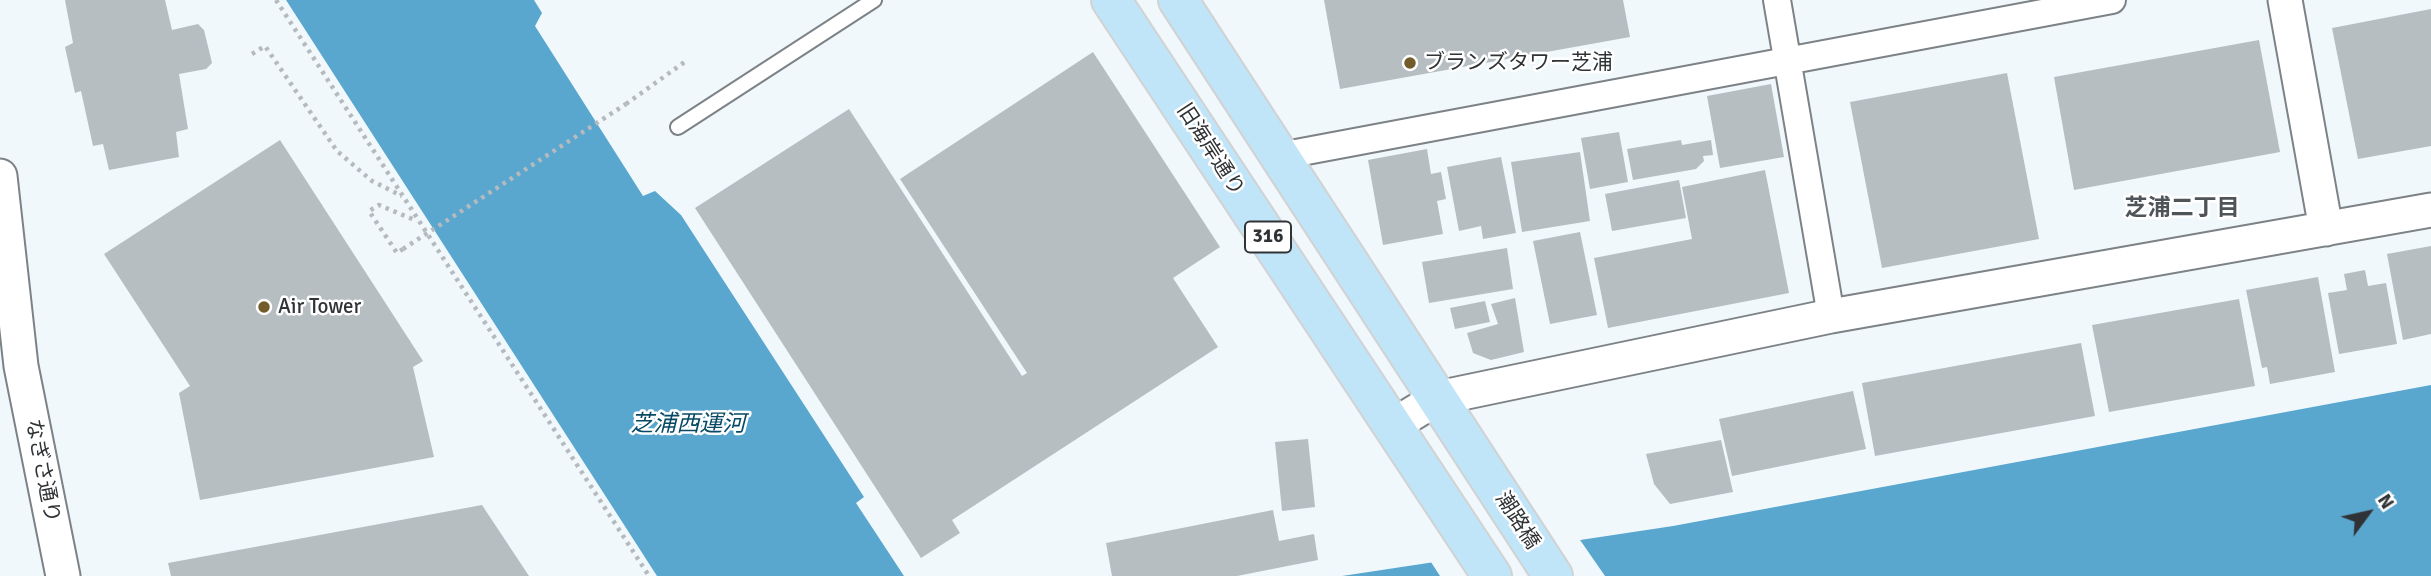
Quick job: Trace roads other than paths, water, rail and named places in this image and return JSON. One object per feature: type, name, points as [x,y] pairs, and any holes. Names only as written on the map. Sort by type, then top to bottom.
[{"type":"main road","name":"旧海岸通り","points":[[1111,0],[1492,576]]},
{"type":"main road","name":"316","points":[[1178,0],[1438,398]]},
{"type":"main road","name":"潮路橋","points":[[1438,398],[1553,576]]},
{"type":"street","points":[[1777,0],[1831,316]]},
{"type":"street","points":[[1280,156],[2112,0]]},
{"type":"street","points":[[2285,0],[2326,229]]},
{"type":"street","name":"なぎさ通り","points":[[0,176],[11,368]]},
{"type":"street","points":[[1392,426],[1438,398],[1831,316],[2431,210]]},
{"type":"street","name":"なぎさ通り","points":[[0,296],[11,368],[63,576]]},
{"type":"lane","points":[[678,127],[874,0]]},
{"type":"water","name":"芝浦西運河","points":[[286,0],[534,0],[542,13],[535,26],[643,196],[655,191],[681,215],[864,497],[856,503],[904,576],[657,576]]},
{"type":"water","points":[[2431,385],[2431,576],[1342,576],[1673,526]]},
{"type":"place","name":"ブランズタワー芝浦","points":[[1410,63]]},
{"type":"place","name":"Air Tower","points":[[264,307]]},
{"type":"district","name":"芝浦二丁目","points":[[2182,209]]}]
